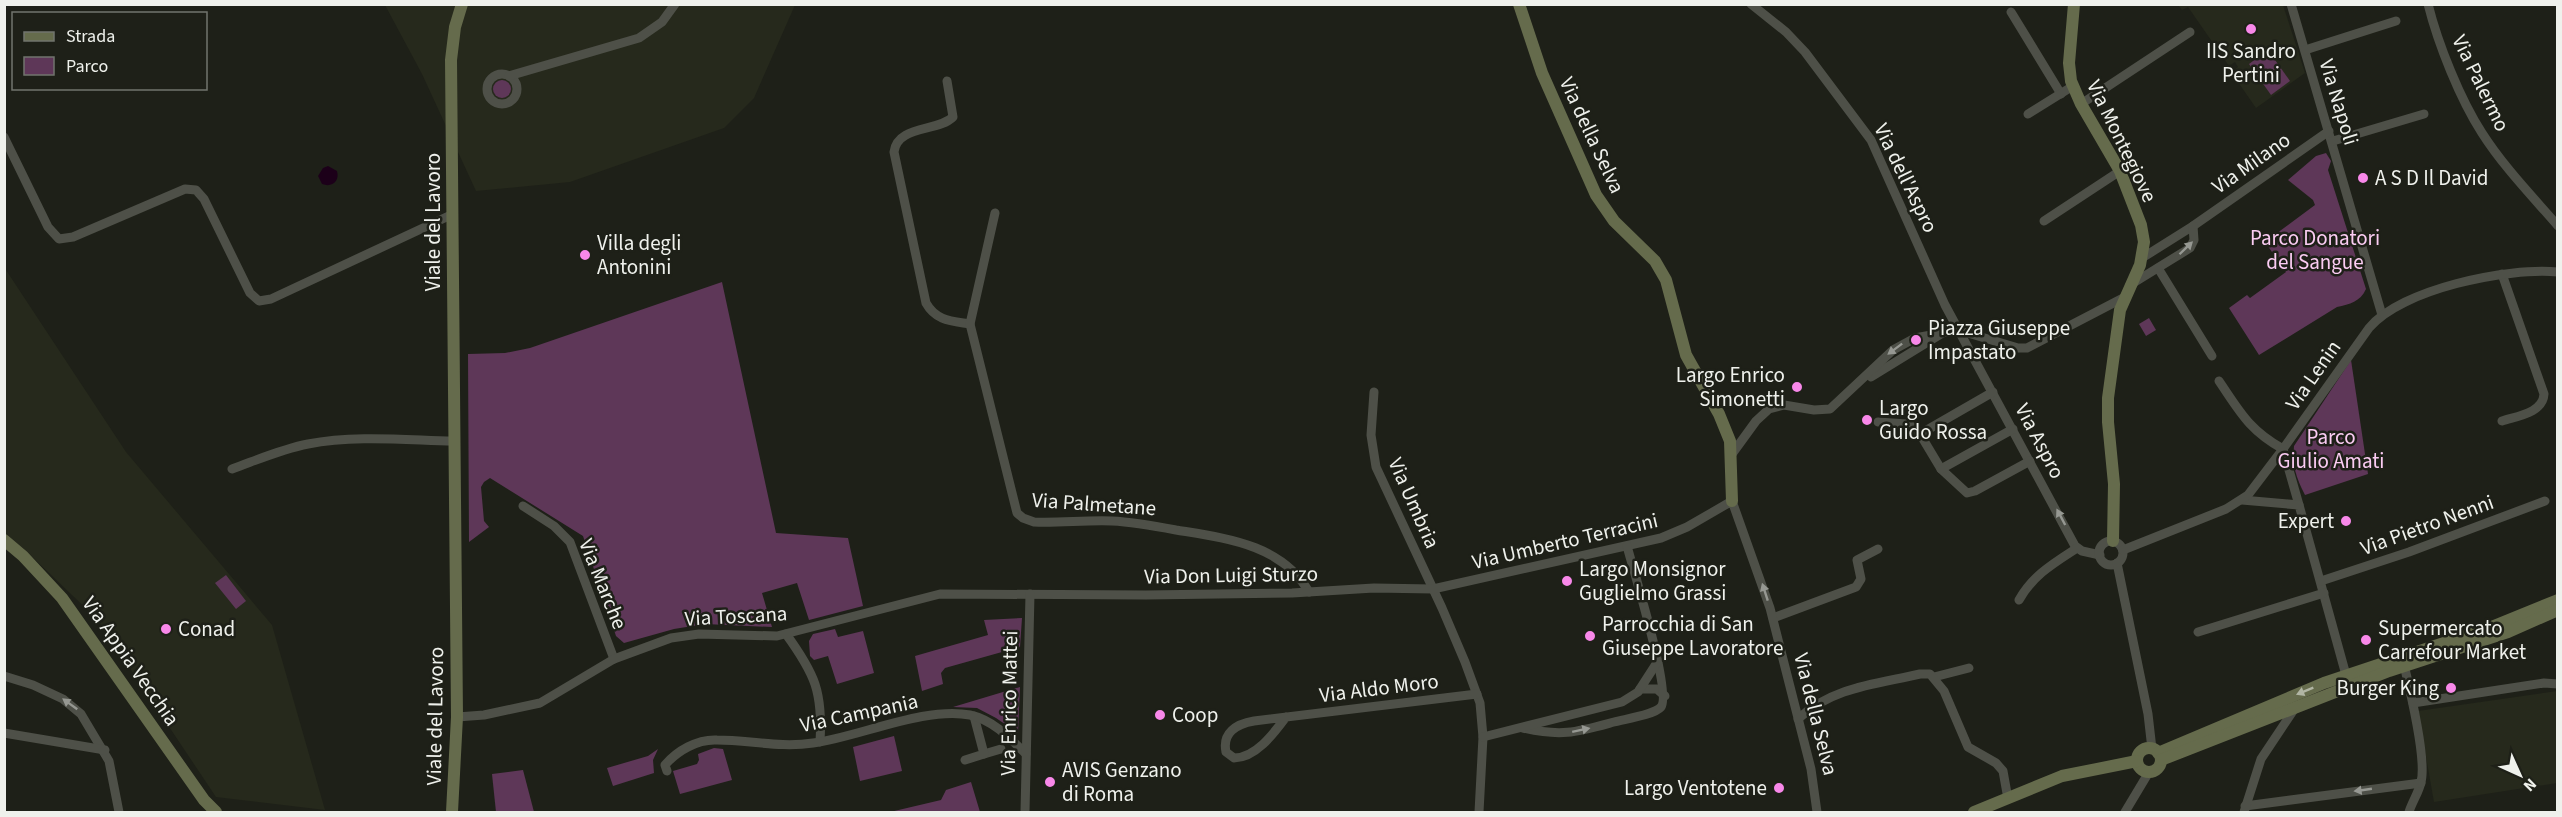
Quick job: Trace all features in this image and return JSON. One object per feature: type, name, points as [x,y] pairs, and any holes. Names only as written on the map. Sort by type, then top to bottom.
[{"type":"street","name":"Viale del Lavoro","points":[[452,813],[457,717],[451,60],[455,27],[462,4]]},
{"type":"street","points":[[508,76],[633,40],[659,25],[675,4]]},
{"type":"street","name":"Via della Selva","points":[[1519,4],[1546,84],[1600,202],[1614,221],[1652,257],[1666,280],[1686,355],[1719,414],[1730,441],[1732,501],[1773,618],[1811,769],[1817,813]]},
{"type":"street","name":"Via dell'Aspro","points":[[1751,4],[1805,52],[1871,140],[1941,298],[1958,330]]},
{"type":"street","name":"Via Montegiove","points":[[2074,4],[2069,63],[2073,86],[2120,171],[2142,230],[2144,242],[2142,258],[2120,314],[2108,411],[2113,476],[2113,541]]},
{"type":"street","name":"Via Napoli","points":[[2291,4],[2382,315]]},
{"type":"street","name":"Via Palermo","points":[[2428,4],[2446,57],[2478,127],[2558,226]]},
{"type":"street","points":[[2011,12],[2061,94]]},
{"type":"street","points":[[2305,50],[2396,21]]},
{"type":"street","points":[[2081,104],[2190,32]]},
{"type":"street","points":[[947,81],[954,112],[952,119],[903,136],[897,141],[894,152],[927,305],[941,319],[970,324]]},
{"type":"street","points":[[2028,114],[2073,86]]},
{"type":"street","name":"Via Milano","points":[[2142,258],[2331,136],[2424,114]]},
{"type":"street","points":[[4,137],[48,227],[59,239],[70,238],[183,190],[190,188],[196,190],[204,200],[250,293],[259,301],[271,299],[453,214]]},
{"type":"street","points":[[2044,221],[2120,171]]},
{"type":"street","name":"Via Palmetane","points":[[995,213],[970,324],[1015,507],[1021,516],[1034,522],[1132,522],[1228,538],[1256,548],[1282,562],[1298,575],[1309,592]]},
{"type":"street","points":[[2130,285],[2193,244],[2193,226]]},
{"type":"street","points":[[2158,268],[2212,356]]},
{"type":"street","name":"Via Lenin","points":[[2123,550],[2242,500],[2283,449],[2369,328],[2382,315],[2421,296],[2502,273],[2523,270],[2558,272]]},
{"type":"street","points":[[2502,273],[2544,398],[2535,410],[2502,421]]},
{"type":"street","points":[[1732,454],[1756,421],[1769,409],[1784,405],[1822,411],[1835,406],[1899,346],[1915,338],[1958,330],[2018,348],[2027,348],[2125,297]]},
{"type":"street","name":"Via Aspro","points":[[1958,330],[2077,548]]},
{"type":"street","points":[[2220,381],[2250,426],[2264,438],[2283,449],[2346,675]]},
{"type":"street","name":"Via Umbria","points":[[1374,392],[1371,435],[1376,466],[1433,589],[1477,694],[1483,737],[1479,813]]},
{"type":"street","points":[[1920,434],[1992,392]]},
{"type":"street","points":[[1878,422],[1907,424],[1920,434],[1941,469],[1960,488],[1970,493],[2030,461]]},
{"type":"street","points":[[1941,469],[2013,429]]},
{"type":"street","points":[[232,469],[310,444],[347,440],[453,441]]},
{"type":"street","points":[[2242,500],[2299,505]]},
{"type":"street","name":"Via Umberto Terracini","points":[[1433,589],[1627,546],[1674,533],[1732,501]]},
{"type":"street","name":"Via Pietro Nenni","points":[[2321,580],[2409,552],[2545,501]]},
{"type":"street","name":"Via Marche","points":[[523,506],[554,526],[570,542],[614,659]]},
{"type":"street","name":"Via Appia Vecchia","points":[[4,540],[23,556],[62,598],[204,800],[216,813]]},
{"type":"street","points":[[2019,600],[2040,572],[2077,548],[2100,555],[2106,563],[2116,563],[2122,558],[2123,550],[2113,541],[2103,544],[2100,555]]},
{"type":"street","points":[[1523,728],[1555,734],[1590,728],[1658,710],[1664,703],[1665,696],[1658,661],[1627,546]]},
{"type":"street","points":[[1773,618],[1856,587],[1862,579],[1857,560],[1878,549]]},
{"type":"street","points":[[1974,813],[2067,775],[2142,767],[2156,770],[2157,754],[2116,563]]},
{"type":"street","name":"Via Don Luigi Sturzo","points":[[1030,594],[1146,596],[1374,588],[1433,589]]},
{"type":"street","points":[[2198,632],[2324,593]]},
{"type":"street","name":"Via Toscana","points":[[457,717],[487,714],[536,704],[614,659],[685,635],[769,637],[940,594],[1030,594]]},
{"type":"street","name":"Via Enrico Mattei","points":[[1025,813],[1030,594]]},
{"type":"street","points":[[2157,754],[2346,675],[2489,628],[2558,600]]},
{"type":"street","points":[[2126,813],[2142,767],[2140,752],[2157,754],[2297,706],[2404,665],[2508,632],[2558,610]]},
{"type":"street","points":[[786,634],[808,668],[818,689],[822,711],[820,742]]},
{"type":"street","points":[[1483,737],[1618,704],[1632,697],[1640,689],[1658,661]]},
{"type":"street","points":[[2404,665],[2413,704],[2422,767],[2421,783],[2409,813]]},
{"type":"street","points":[[1935,677],[1969,668]]},
{"type":"street","points":[[1798,719],[1820,701],[1837,693],[1926,673],[1935,677],[1944,691],[1968,747],[1996,763],[2002,771],[2008,799]]},
{"type":"street","points":[[4,676],[40,688],[73,705],[85,719],[105,750],[113,771],[115,800],[119,813]]},
{"type":"street","points":[[2413,704],[2544,683],[2558,684]]},
{"type":"street","points":[[1640,689],[1657,689],[1665,696]]},
{"type":"street","name":"Via Aldo Moro","points":[[1286,717],[1275,732],[1249,754],[1237,758],[1227,755],[1226,738],[1236,727],[1248,722],[1286,717],[1477,694]]},
{"type":"street","points":[[2297,706],[2264,753],[2253,777],[2245,809],[2421,783]]},
{"type":"street","name":"Via Campania","points":[[667,771],[665,765],[674,754],[689,746],[714,740],[785,746],[820,742],[925,717],[960,714],[975,716],[998,729],[1026,754]]},
{"type":"street","points":[[975,716],[984,754]]},
{"type":"street","points":[[4,733],[105,750]]},
{"type":"street","points":[[965,760],[1001,749]]},
{"type":"street","points":[[1994,813],[2065,784],[2142,767]]},
{"type":"shaded area","points":[[385,5],[795,5],[754,98],[724,128],[570,182],[476,191],[422,74]]},
{"type":"shaded area","points":[[2178,5],[2283,5],[2305,73],[2256,108],[2231,72],[2238,67],[2235,62],[2229,66],[2188,7],[2182,10]]},
{"type":"shaded area","points":[[328,166],[337,171],[338,175],[336,181],[326,185],[322,184],[318,176],[323,168]]},
{"type":"shaded area","points":[[4,267],[126,452],[272,625],[325,810],[216,797],[97,619],[23,548],[5,536]]},
{"type":"shaded area","points":[[2557,691],[2557,783],[2434,802],[2418,711]]},
{"type":"green space","points":[[2268,50],[2290,81],[2271,95],[2249,64]]},
{"type":"green space","points":[[502,80],[508,83],[511,89],[508,95],[502,98],[496,95],[493,89],[496,83]]},
{"type":"green space","name":"Parco Donatori del Sangue","points":[[2326,153],[2331,161],[2328,170],[2366,289],[2358,300],[2337,307],[2259,355],[2229,308],[2247,295],[2250,298],[2286,272],[2265,242],[2315,205],[2313,200],[2288,180],[2316,156]]},
{"type":"green space","points":[[722,282],[776,533],[848,538],[863,606],[809,620],[797,583],[762,593],[772,627],[705,624],[674,629],[624,643],[616,636],[583,536],[490,478],[481,487],[484,521],[489,527],[469,542],[468,354],[505,353],[530,348]]},
{"type":"green space","points":[[2149,318],[2156,330],[2146,336],[2139,324]]},
{"type":"green space","name":"Parco Giulio Amati","points":[[2351,360],[2368,474],[2305,495],[2295,471],[2294,446]]},
{"type":"green space","points":[[226,575],[246,601],[236,609],[215,583]]},
{"type":"green space","points":[[1022,618],[1020,647],[945,668],[941,673],[943,684],[922,691],[915,656],[988,635],[984,620]]},
{"type":"green space","points":[[835,629],[838,637],[863,631],[874,673],[837,684],[828,656],[814,660],[810,656],[809,641],[813,634]]},
{"type":"green space","points":[[1020,687],[1018,733],[977,708],[953,707]]},
{"type":"green space","points":[[894,736],[902,771],[860,781],[853,747]]},
{"type":"green space","points":[[714,748],[723,749],[732,780],[680,794],[673,771],[697,764],[698,754]]},
{"type":"green space","points":[[658,749],[653,760],[654,773],[613,786],[607,768],[648,756]]},
{"type":"green space","points":[[523,770],[534,812],[496,812],[492,774]]},
{"type":"green space","points":[[971,782],[980,812],[890,812],[941,800],[946,790]]},
{"type":"place","name":"IIS Sandro Pertini","points":[[2251,29]]},
{"type":"place","name":"A S D Il David","points":[[2363,178]]},
{"type":"place","name":"Villa degli Antonini","points":[[585,255]]},
{"type":"place","name":"Piazza Giuseppe Impastato","points":[[1916,340]]},
{"type":"place","name":"Largo Enrico Simonetti","points":[[1797,387]]},
{"type":"place","name":"Largo Guido Rossa","points":[[1867,420]]},
{"type":"place","name":"Expert","points":[[2346,521]]},
{"type":"place","name":"Largo Monsignor Guglielmo Grassi","points":[[1567,581]]},
{"type":"place","name":"Conad","points":[[166,629]]},
{"type":"place","name":"Parrocchia di San Giuseppe Lavoratore","points":[[1590,636]]},
{"type":"place","name":"Supermercato Carrefour Market","points":[[2366,640]]},
{"type":"place","name":"Burger King","points":[[2451,688]]},
{"type":"place","name":"Coop","points":[[1160,715]]},
{"type":"place","name":"AVIS Genzano di Roma","points":[[1050,782]]},
{"type":"place","name":"Largo Ventotene","points":[[1779,788]]}]
